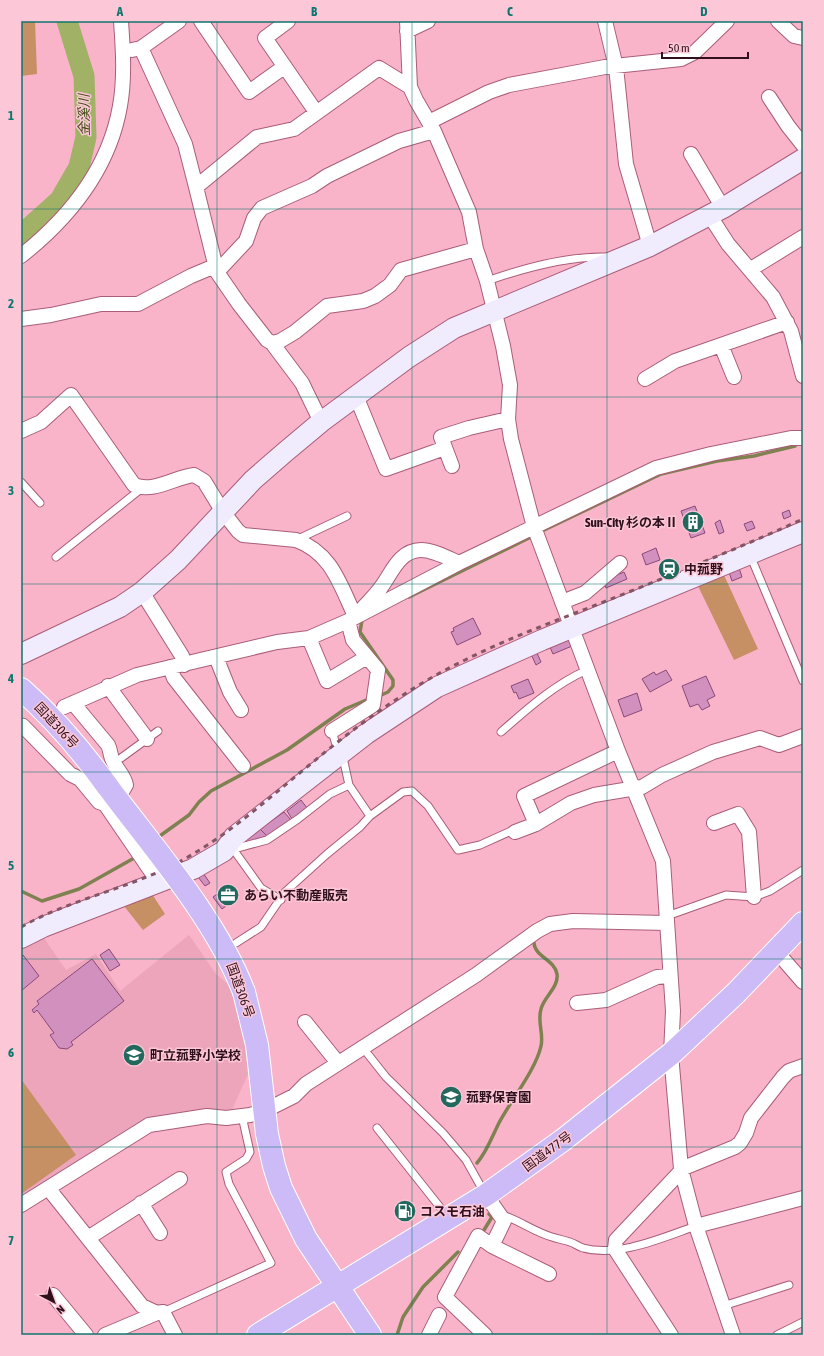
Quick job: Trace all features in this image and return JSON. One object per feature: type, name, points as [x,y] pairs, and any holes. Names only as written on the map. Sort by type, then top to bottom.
[{"type":"highway","name":"国道306号","points":[[21,689],[61,728],[88,759],[106,796],[211,926],[235,970],[244,992],[258,1045],[264,1111],[274,1166],[281,1188],[306,1239],[370,1335]]},
{"type":"highway","name":"国道477号","points":[[258,1335],[486,1194],[563,1140],[672,1054],[736,994],[803,923]]},
{"type":"street","points":[[21,256],[42,239],[69,210],[99,170],[110,142],[120,107],[123,52],[121,21]]},
{"type":"street","points":[[123,52],[141,48],[180,21]]},
{"type":"street","points":[[201,21],[249,92],[284,67]]},
{"type":"street","points":[[288,21],[265,38],[316,112]]},
{"type":"street","points":[[428,21],[407,26],[410,87],[431,127],[469,212],[476,249],[487,281],[507,363],[510,385],[508,419],[514,452],[534,527],[618,751],[663,860],[673,1011],[672,1054],[681,1170],[696,1226],[733,1335]]},
{"type":"street","points":[[605,21],[616,67],[626,164],[650,246]]},
{"type":"street","points":[[21,319],[51,315],[101,304],[138,304],[191,276],[216,269],[246,241],[254,218],[262,208],[312,186],[327,176],[431,127],[489,92],[509,85],[605,67],[681,59],[695,52],[727,21]]},
{"type":"street","points":[[778,21],[794,36],[803,38]]},
{"type":"street","points":[[141,48],[185,144],[216,269],[239,304],[267,340],[272,343],[302,383],[321,422]]},
{"type":"street","points":[[196,187],[257,137],[294,129],[379,68],[410,87]]},
{"type":"street","points":[[769,97],[788,126],[803,145]]},
{"type":"street","points":[[691,154],[728,244],[751,269],[773,297],[787,322],[801,354],[803,376]]},
{"type":"street","points":[[21,654],[120,607],[142,592],[178,560],[253,480],[321,422],[409,357],[454,328],[650,246],[716,212],[803,159]]},
{"type":"street","points":[[751,269],[803,237]]},
{"type":"street","points":[[272,343],[280,342],[295,332],[327,306],[363,301],[375,296],[390,285],[401,270],[476,249]]},
{"type":"street","points":[[645,379],[675,361],[787,322]]},
{"type":"street","points":[[721,345],[734,377]]},
{"type":"street","points":[[21,431],[40,422],[71,395],[134,485],[142,488],[194,475],[204,481],[234,528],[243,535],[296,540],[324,557],[352,618],[353,640],[378,670],[373,704],[332,731]]},
{"type":"street","points":[[356,396],[386,469],[445,448]]},
{"type":"street","points":[[452,466],[441,437],[508,419]]},
{"type":"street","points":[[21,727],[23,726],[70,774],[80,779],[100,802],[106,796],[124,790],[126,785],[125,779],[112,761],[111,750],[108,745],[68,705],[108,686],[137,675],[277,642],[309,638],[352,618],[459,563],[656,468],[711,454],[791,438],[803,438]]},
{"type":"street","points":[[21,938],[43,927],[159,884],[193,869],[229,850],[234,837],[366,734],[437,687],[803,532]]},
{"type":"street","points":[[352,618],[381,587],[396,562],[410,554],[421,550],[427,551],[459,563]]},
{"type":"street","points":[[562,602],[584,593],[620,563]]},
{"type":"street","points":[[142,592],[182,656],[184,665]]},
{"type":"street","points":[[309,638],[327,681],[367,657]]},
{"type":"street","points":[[216,657],[230,692],[241,710]]},
{"type":"street","points":[[170,668],[174,678],[243,766]]},
{"type":"street","points":[[108,686],[152,735]]},
{"type":"street","points":[[515,832],[536,824],[571,803],[588,797],[634,790],[713,752],[760,738],[779,746],[803,736]]},
{"type":"street","points":[[536,824],[524,796],[618,751]]},
{"type":"street","points":[[106,796],[159,884]]},
{"type":"street","points":[[714,823],[738,814],[749,832],[754,897]]},
{"type":"street","points":[[21,1205],[149,1125],[166,1121],[206,1116],[226,1118],[242,1116],[264,1111],[294,1096],[306,1084],[476,975],[537,931],[550,924],[573,921],[667,920]]},
{"type":"street","points":[[777,952],[803,982]]},
{"type":"street","points":[[577,1003],[606,1000],[657,977],[670,976]]},
{"type":"street","points":[[305,1022],[338,1063]]},
{"type":"street","points":[[671,1335],[615,1249],[616,1240],[681,1170],[735,1147],[740,1143],[751,1118],[783,1077],[789,1071],[803,1066]]},
{"type":"street","points":[[88,1238],[180,1179]]},
{"type":"street","points":[[48,1188],[142,1306],[160,1313],[175,1335]]},
{"type":"street","points":[[486,1194],[504,1221],[492,1246]]},
{"type":"street","points":[[696,1226],[803,1198]]},
{"type":"street","points":[[141,1203],[160,1233]]},
{"type":"street","points":[[484,1335],[445,1297],[478,1236],[492,1246],[549,1274]]},
{"type":"street","points":[[52,1295],[86,1335]]},
{"type":"street","points":[[105,1335],[160,1313]]},
{"type":"street","points":[[429,1335],[439,1314]]},
{"type":"lane","points":[[487,281],[539,266],[590,256],[607,257]]},
{"type":"lane","points":[[21,482],[40,503]]},
{"type":"lane","points":[[56,557],[142,488]]},
{"type":"lane","points":[[296,540],[347,516]]},
{"type":"lane","points":[[750,554],[803,681]]},
{"type":"lane","points":[[502,732],[536,701],[578,674],[587,670]]},
{"type":"lane","points":[[332,731],[339,755],[344,762],[349,786],[370,816]]},
{"type":"lane","points":[[121,758],[152,735]]},
{"type":"lane","points":[[281,900],[262,888],[229,850],[266,840],[298,819],[330,794],[349,786]]},
{"type":"lane","points":[[236,943],[261,927],[289,889],[327,854],[360,827],[370,816],[404,792],[412,790],[428,806],[458,850],[480,845],[511,831],[515,832]]},
{"type":"lane","points":[[667,920],[726,895],[754,897],[770,891],[803,870]]},
{"type":"lane","points":[[363,1048],[386,1077],[442,1133],[466,1160],[486,1194]]},
{"type":"lane","points":[[160,1313],[271,1263],[229,1184],[226,1172],[246,1159],[250,1152],[242,1116]]},
{"type":"lane","points":[[377,1128],[448,1218]]},
{"type":"lane","points":[[501,1215],[516,1219],[551,1237],[571,1242],[582,1248],[598,1250],[615,1249],[650,1242],[696,1226]]},
{"type":"lane","points":[[724,1306],[789,1285]]},
{"type":"lane","points":[[439,1314],[447,1299]]},
{"type":"lane","points":[[777,1335],[803,1322]]},
{"type":"shaded area","points":[[21,21],[35,21],[37,74],[21,76]]},
{"type":"shaded area","points":[[723,573],[758,649],[734,660],[697,584]]},
{"type":"shaded area","points":[[152,894],[165,914],[143,930],[124,906]]},
{"type":"shaded area","name":"町立菰野小学校","points":[[42,935],[66,970],[96,954],[120,991],[189,935],[216,974],[229,985],[235,998],[244,1035],[248,1074],[232,1110],[165,1116],[21,1200],[21,945]]},
{"type":"shaded area","points":[[21,1079],[76,1155],[21,1194]]},
{"type":"building","name":"Sun-City 杉の本Ⅱ","points":[[695,506],[705,533],[691,538],[681,511]]},
{"type":"building","points":[[789,510],[791,516],[784,519],[782,513]]},
{"type":"building","points":[[720,520],[724,532],[719,534],[715,523]]},
{"type":"building","points":[[752,521],[755,528],[747,531],[744,524]]},
{"type":"building","points":[[656,548],[660,560],[646,565],[642,554]]},
{"type":"building","points":[[739,568],[742,577],[732,581],[729,572]]},
{"type":"building","points":[[624,572],[627,579],[606,588],[603,581]]},
{"type":"building","points":[[473,618],[481,634],[457,645],[451,632],[454,631],[453,628]]},
{"type":"building","points":[[568,638],[572,646],[553,654],[549,645]]},
{"type":"building","points":[[536,651],[541,662],[536,665],[531,654]]},
{"type":"building","points":[[666,670],[672,680],[650,692],[642,679],[654,672],[656,675]]},
{"type":"building","points":[[706,676],[715,696],[707,700],[710,706],[702,710],[698,704],[690,707],[682,686]]},
{"type":"building","points":[[528,679],[534,693],[519,699],[511,686]]},
{"type":"building","points":[[637,693],[642,710],[624,717],[618,700]]},
{"type":"building","points":[[301,800],[307,808],[292,819],[287,811]]},
{"type":"building","points":[[284,812],[291,820],[267,836],[260,829]]},
{"type":"building","points":[[260,829],[267,836],[248,842],[246,840]]},
{"type":"building","points":[[203,873],[210,883],[205,886],[198,877]]},
{"type":"building","points":[[231,884],[239,896],[222,909],[213,897]]},
{"type":"building","points":[[109,949],[120,965],[110,971],[100,955]]},
{"type":"building","points":[[23,955],[39,976],[21,991],[21,956]]},
{"type":"building","points":[[92,959],[124,1001],[71,1042],[73,1045],[67,1049],[59,1048],[50,1035],[54,1033],[37,1010],[34,1013],[32,1010],[39,1004],[37,1001]]},
{"type":"waterway","name":"金溪川","points":[[21,235],[60,200],[79,167],[86,137],[84,76],[67,21]]},
{"type":"waterway","points":[[540,532],[661,474],[717,461],[754,456],[795,446]]},
{"type":"waterway","points":[[409,597],[535,535]]},
{"type":"waterway","points":[[364,619],[362,620],[360,632],[393,680],[393,686],[388,692],[377,697]]},
{"type":"waterway","points":[[157,838],[189,815],[199,802],[211,791],[287,750],[345,709],[371,698]]},
{"type":"waterway","points":[[21,891],[42,901],[79,889],[136,857]]},
{"type":"waterway","points":[[477,1163],[481,1159],[505,1112],[529,1074],[541,1046],[541,1009],[545,1000],[554,988],[557,974],[553,965],[535,948],[534,943]]},
{"type":"waterway","points":[[484,1230],[492,1217],[489,1214]]},
{"type":"waterway","points":[[397,1335],[403,1317],[423,1287],[458,1252]]},
{"type":"railway","points":[[21,927],[64,907],[152,875],[208,845],[237,824],[363,723],[402,695],[444,671],[515,637],[703,562],[803,519]]},
{"type":"place","name":"Sun-City 杉の本Ⅱ","points":[[693,522]]},
{"type":"place","name":"中菰野","points":[[669,569]]},
{"type":"place","name":"あらい不動産販売","points":[[228,895]]},
{"type":"place","name":"町立菰野小学校","points":[[134,1055]]},
{"type":"place","name":"菰野保育園","points":[[451,1097]]},
{"type":"place","name":"コスモ石油","points":[[405,1211]]}]
